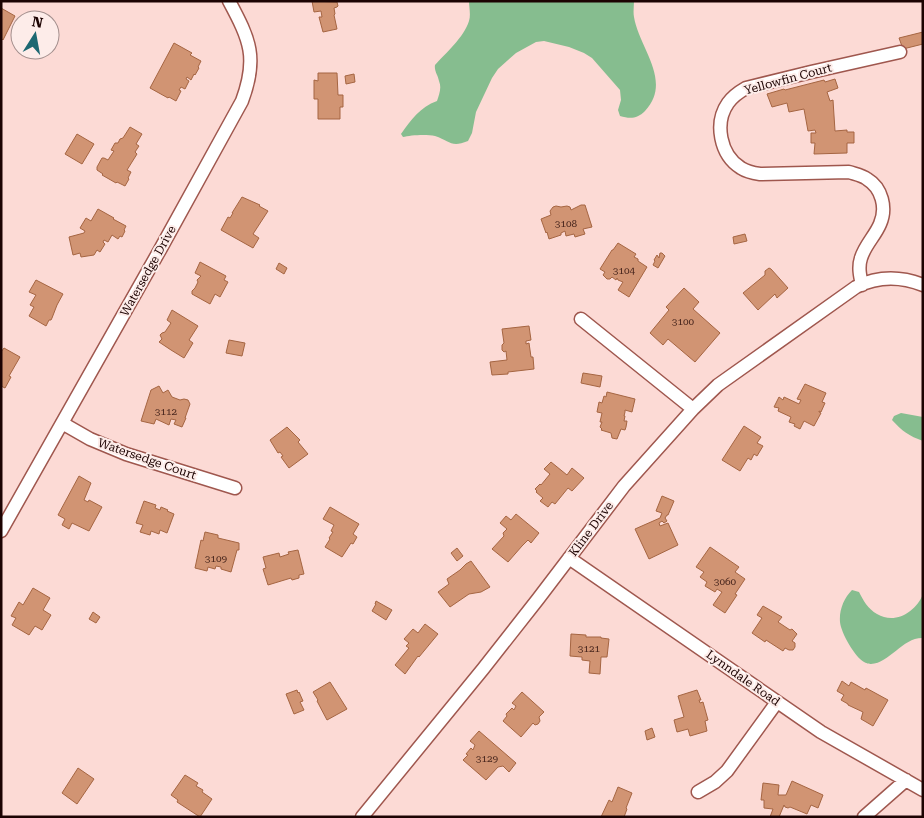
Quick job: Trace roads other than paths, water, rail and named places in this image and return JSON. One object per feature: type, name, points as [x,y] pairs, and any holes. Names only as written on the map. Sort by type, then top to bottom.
[{"type":"street","name":"Watersedge Drive","points":[[1,531],[157,256],[242,101],[250,71],[248,39],[229,1]]},
{"type":"street","name":"Yellowfin Court","points":[[862,285],[859,274],[860,260],[864,250],[880,226],[883,216],[880,194],[875,186],[859,174],[849,172],[760,174],[749,172],[742,169],[729,157],[724,147],[720,124],[729,102],[746,88],[900,52]]},
{"type":"street","name":"Kline Drive","points":[[362,817],[483,669],[624,486],[693,409],[718,385],[856,287],[886,278],[911,280],[923,285]]},
{"type":"street","points":[[581,319],[693,409]]},
{"type":"street","name":"Watersedge Court","points":[[62,423],[126,454],[235,488]]},
{"type":"street","name":"Lynndale Road","points":[[569,558],[821,732],[923,790]]},
{"type":"street","points":[[698,792],[715,782],[727,771],[777,702]]},
{"type":"street","points":[[864,817],[906,780]]}]
